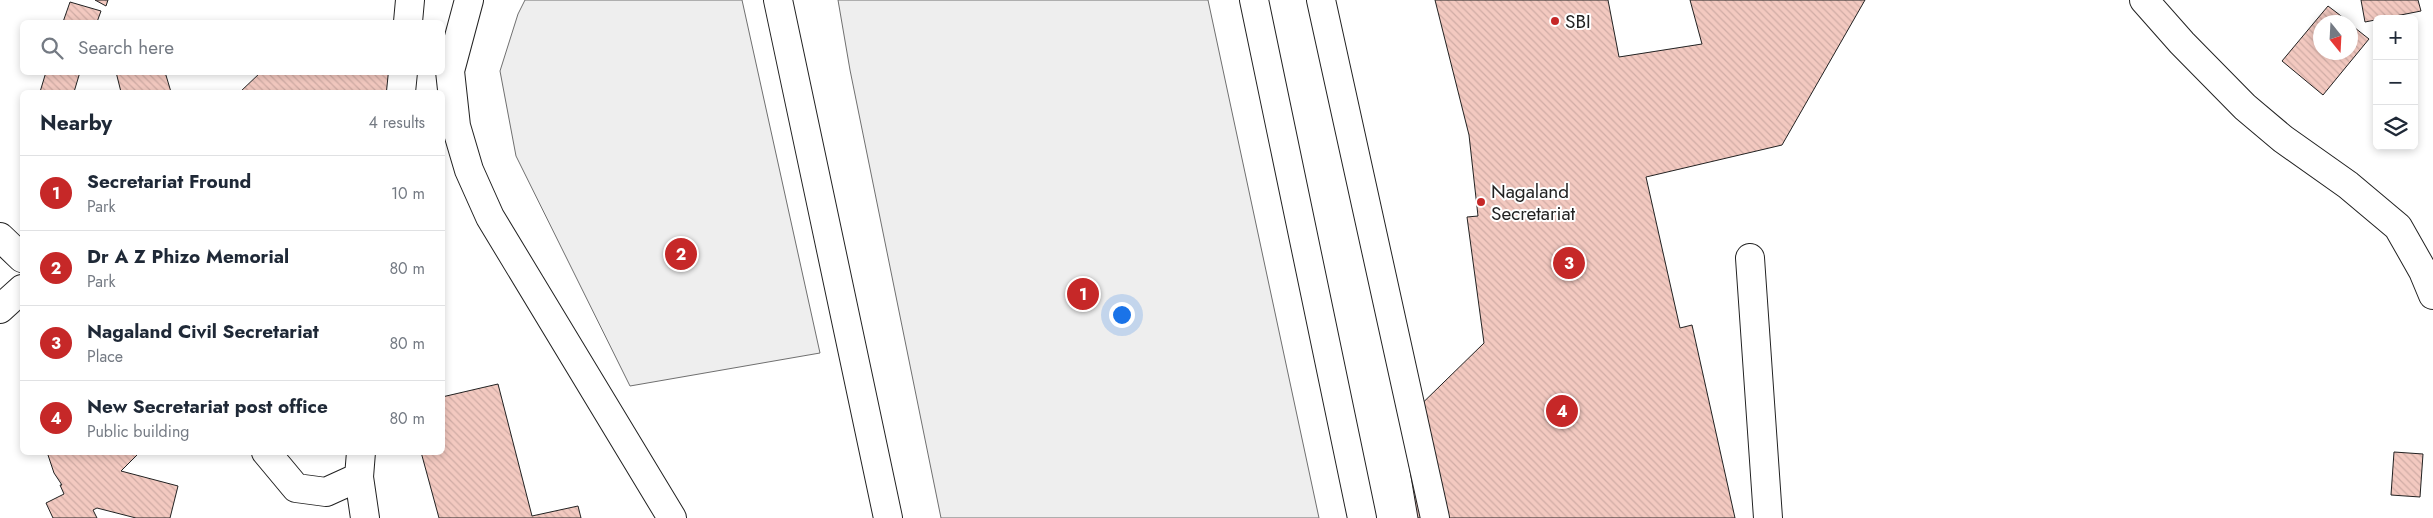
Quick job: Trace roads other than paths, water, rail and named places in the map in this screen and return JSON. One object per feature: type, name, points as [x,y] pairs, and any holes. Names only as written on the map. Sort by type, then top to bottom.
[{"type":"street","points":[[408,20],[410,0]]},
{"type":"street","points":[[778,0],[888,518]]},
{"type":"street","points":[[1254,0],[1362,518]]},
{"type":"street","points":[[1321,0],[1435,518]]},
{"type":"street","points":[[2144,0],[2182,43],[2245,107],[2283,139],[2348,185],[2398,227],[2423,271],[2433,295]]},
{"type":"street","points":[[463,4],[450,71],[456,126],[469,170],[490,217],[672,518]]},
{"type":"street","points":[[401,90],[403,75]]},
{"type":"street","points":[[0,236],[20,256]]},
{"type":"street","points":[[1750,258],[1768,518]]},
{"type":"street","points":[[0,309],[20,291]]},
{"type":"street","points":[[268,455],[296,488],[326,492],[360,465]]},
{"type":"street","points":[[360,465],[365,518]]},
{"type":"place","name":"SBI","points":[[1555,21]]},
{"type":"place","name":"Nagaland Secretariat","points":[[1481,202]]},
{"type":"place","name":"Dr A Z Phizo Memorial","points":[[681,254]]},
{"type":"place","name":"Nagaland Civil Secretariat","points":[[1569,263]]},
{"type":"place","name":"Secretariat Fround","points":[[1083,294]]},
{"type":"place","name":"New Secretariat post office","points":[[1562,411]]}]
